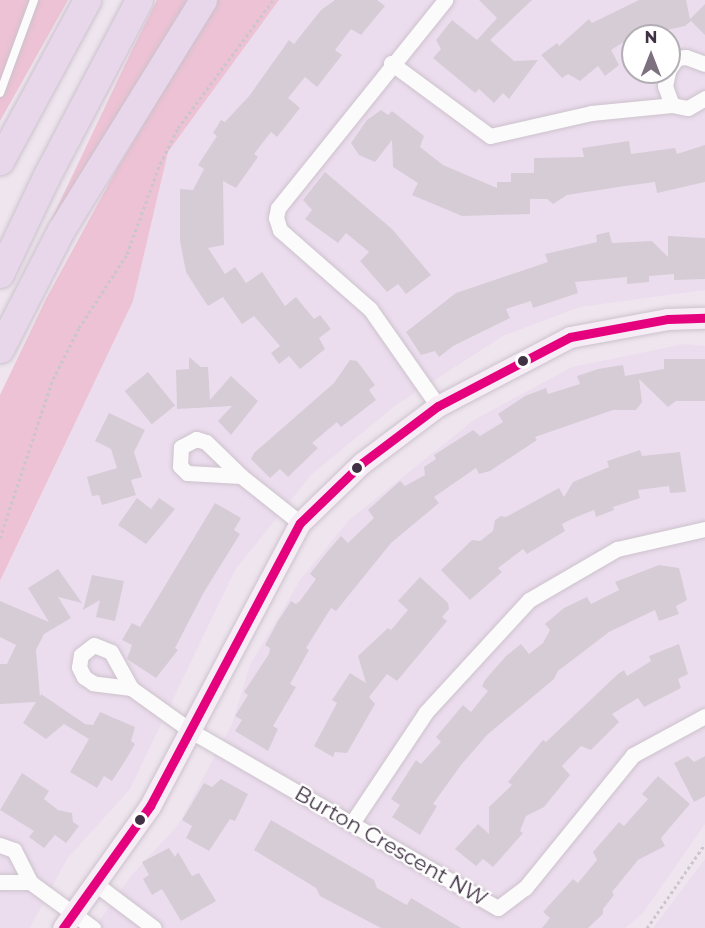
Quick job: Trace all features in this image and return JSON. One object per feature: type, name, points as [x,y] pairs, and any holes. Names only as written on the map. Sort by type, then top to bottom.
[{"type":"highway","points":[[0,161],[87,0]]},
{"type":"highway","points":[[0,274],[46,177],[139,0]]},
{"type":"highway","points":[[0,349],[62,230],[202,0]]},
{"type":"street","points":[[438,406],[370,309],[280,230],[276,218],[278,208],[391,63],[445,0]]},
{"type":"street","points":[[681,58],[686,57],[705,64]]},
{"type":"street","points":[[391,63],[490,136],[591,113],[672,105],[688,108],[705,98]]},
{"type":"street","points":[[665,84],[672,105]]},
{"type":"street","points":[[67,921],[150,806],[300,523],[362,463],[438,406],[570,337],[668,318],[705,318]]},
{"type":"street","points":[[241,476],[300,523]]},
{"type":"street","points":[[352,822],[426,712],[529,600],[617,549],[705,529]]},
{"type":"street","name":"Burton Crescent NW","points":[[131,688],[191,731],[498,908],[525,888],[633,755],[705,716]]},
{"type":"street","points":[[0,845],[14,849],[30,882],[67,921],[93,928]]},
{"type":"street","points":[[0,882],[30,882]]},
{"type":"street","points":[[93,882],[154,928]]},
{"type":"lane","points":[[0,93],[34,0]]},
{"type":"path","points":[[0,538],[53,379],[79,328],[127,254],[174,137],[273,0]]},
{"type":"path","points":[[647,928],[705,844]]},
{"type":"shaded area","points":[[0,0],[68,0],[0,121]]},
{"type":"shaded area","points":[[157,0],[191,0],[47,229],[133,48]]},
{"type":"shaded area","points":[[218,0],[279,0],[168,152],[133,301],[0,581],[0,395],[46,299],[119,165]]},
{"type":"shaded area","points":[[279,0],[705,0],[705,290],[580,307],[503,336],[396,405],[312,474],[235,570],[130,789],[67,859],[30,928],[0,928],[0,582],[133,301],[168,152]]},
{"type":"shaded area","points":[[684,344],[705,346],[705,824],[643,913],[625,928],[94,928],[131,876],[178,825],[232,724],[250,665],[300,580],[349,520],[474,420],[572,367]]},
{"type":"shaded area","points":[[705,859],[705,928],[653,928]]},
{"type":"building","points":[[335,0],[377,0],[385,6],[361,35],[351,29],[335,50],[342,55],[317,87],[305,77],[288,98],[300,108],[277,137],[271,132],[254,154],[258,157],[236,188],[223,181],[224,245],[208,248],[225,274],[235,267],[246,283],[262,272],[285,306],[296,297],[314,319],[320,315],[331,329],[319,338],[325,349],[300,369],[289,356],[279,364],[271,353],[280,346],[254,316],[242,324],[223,297],[208,306],[186,272],[180,241],[180,189],[193,190],[204,169],[198,165],[217,136],[213,133],[221,120],[225,122],[250,95],[289,40],[294,44],[321,10]]},
{"type":"building","points":[[479,0],[532,0],[490,40],[514,61],[538,60],[509,99],[503,93],[494,103],[479,89],[475,93],[433,58],[441,49],[436,40],[452,20],[477,40],[497,18]]},
{"type":"building","points":[[639,0],[686,0],[690,19],[705,4],[705,35],[691,21],[681,27],[681,24],[621,24],[621,44],[611,50],[619,65],[605,76],[598,66],[580,81],[568,74],[562,78],[541,55],[557,43],[559,46],[589,19],[592,23]]},
{"type":"building","points":[[381,110],[388,115],[392,111],[424,136],[420,147],[443,165],[497,188],[497,182],[511,182],[511,173],[534,173],[534,158],[584,157],[582,148],[629,141],[631,154],[675,148],[677,154],[705,145],[705,182],[657,193],[655,182],[625,186],[567,195],[553,204],[547,199],[530,199],[530,214],[462,216],[412,195],[418,183],[393,167],[392,140],[375,162],[359,155],[351,143],[367,120]]},
{"type":"building","points":[[325,172],[392,229],[431,275],[406,294],[398,284],[387,292],[360,261],[369,252],[346,233],[338,243],[305,219],[312,210],[303,200]]},
{"type":"building","points":[[609,232],[612,243],[652,241],[668,257],[668,236],[705,238],[705,279],[674,280],[674,274],[649,276],[649,282],[627,284],[627,277],[575,282],[578,293],[533,308],[531,301],[506,309],[510,318],[453,346],[439,357],[435,351],[421,355],[406,332],[456,293],[548,262],[545,254],[597,242],[596,235]]},
{"type":"building","points":[[189,357],[201,367],[208,367],[210,400],[231,376],[258,401],[231,435],[218,421],[232,406],[177,409],[176,370],[189,369]]},
{"type":"building","points":[[664,359],[705,359],[705,401],[676,401],[668,407],[639,379],[642,402],[636,410],[613,410],[535,437],[537,440],[490,471],[479,474],[476,468],[434,497],[439,503],[391,543],[336,611],[331,608],[306,648],[309,650],[290,684],[296,687],[273,726],[278,729],[268,751],[235,731],[242,720],[235,716],[248,695],[244,692],[269,654],[270,648],[265,645],[291,601],[296,604],[300,601],[316,579],[310,574],[341,536],[348,543],[374,518],[368,510],[400,481],[405,486],[425,475],[424,467],[436,459],[434,455],[473,430],[480,436],[503,422],[498,414],[525,396],[546,388],[548,394],[580,384],[577,376],[598,369],[623,365],[625,376],[664,369]]},
{"type":"building","points":[[350,360],[357,361],[375,385],[369,390],[376,400],[341,427],[337,422],[312,443],[318,448],[288,477],[280,469],[270,478],[251,459],[254,453],[334,383]]},
{"type":"building","points":[[148,372],[175,405],[152,424],[125,391]]},
{"type":"building","points":[[109,413],[145,430],[134,452],[142,477],[131,480],[136,495],[102,505],[99,495],[92,496],[87,477],[117,468],[111,449],[95,441]]},
{"type":"building","points":[[640,450],[642,456],[680,452],[686,492],[670,493],[669,486],[638,490],[640,498],[613,507],[614,510],[596,517],[594,510],[562,524],[565,531],[527,554],[523,549],[498,568],[502,572],[470,600],[441,570],[472,540],[480,541],[493,531],[495,520],[501,516],[506,517],[559,488],[564,497],[573,482],[609,467],[607,461]]},
{"type":"building","points":[[137,498],[151,509],[159,498],[175,509],[146,544],[118,525]]},
{"type":"building","points":[[215,503],[241,518],[234,530],[240,534],[204,592],[175,648],[178,650],[156,678],[127,659],[132,645],[122,640],[132,623],[140,627]]},
{"type":"building","points":[[659,565],[679,568],[687,600],[676,606],[679,614],[659,621],[655,610],[609,632],[558,671],[554,679],[487,735],[461,765],[433,804],[437,806],[420,835],[392,817],[400,805],[391,799],[416,760],[421,764],[441,742],[436,737],[463,705],[471,712],[488,691],[482,686],[485,680],[506,656],[521,644],[529,654],[543,643],[550,630],[545,624],[564,608],[587,597],[591,604],[619,590],[615,582]]},
{"type":"building","points":[[58,569],[82,603],[58,597],[71,618],[44,634],[36,650],[40,697],[41,694],[85,724],[93,725],[100,712],[135,727],[131,741],[135,744],[125,761],[112,781],[104,776],[97,788],[70,772],[89,739],[64,724],[46,739],[23,723],[36,702],[0,704],[0,664],[7,664],[16,645],[0,637],[0,601],[49,622],[28,588]]},
{"type":"building","points":[[92,575],[124,581],[115,621],[96,617],[100,600],[83,610]]},
{"type":"building","points":[[420,577],[448,603],[449,609],[442,617],[447,621],[397,681],[387,674],[369,697],[375,704],[347,753],[335,752],[333,757],[314,746],[337,703],[332,700],[350,673],[366,683],[358,656],[388,628],[391,630],[408,610],[398,601]]},
{"type":"building","points":[[679,644],[688,674],[678,679],[681,688],[644,707],[638,698],[612,714],[619,722],[591,750],[581,746],[562,766],[570,775],[544,807],[526,816],[520,831],[523,833],[493,867],[483,859],[476,866],[455,849],[478,824],[489,834],[489,807],[512,785],[508,782],[543,740],[546,742],[618,674],[624,670],[627,676],[651,661],[649,656]]},
{"type":"building","points":[[688,756],[694,762],[705,756],[705,796],[694,802],[674,763]]},
{"type":"building","points":[[22,773],[49,791],[44,799],[58,810],[72,813],[73,822],[79,826],[66,843],[55,835],[44,848],[29,837],[34,831],[0,810]]},
{"type":"building","points":[[658,776],[690,804],[661,838],[665,846],[638,860],[612,892],[614,895],[603,909],[603,914],[588,928],[542,928],[550,918],[543,912],[573,879],[578,883],[597,860],[593,852],[619,822],[624,826],[648,799],[642,794]]},
{"type":"building","points":[[221,779],[248,794],[235,821],[230,819],[209,851],[186,838],[192,826],[182,820],[204,783],[212,787]]},
{"type":"building","points":[[271,820],[374,880],[377,888],[403,903],[407,905],[411,898],[461,928],[381,928],[320,896],[316,888],[254,850]]},
{"type":"building","points":[[169,848],[175,857],[178,852],[192,876],[199,873],[216,901],[181,921],[162,889],[152,895],[143,879],[149,875],[142,862]]},
{"type":"transit line","points":[[63,928],[150,806],[300,523],[362,463],[438,406],[570,337],[668,319],[705,318]]}]
